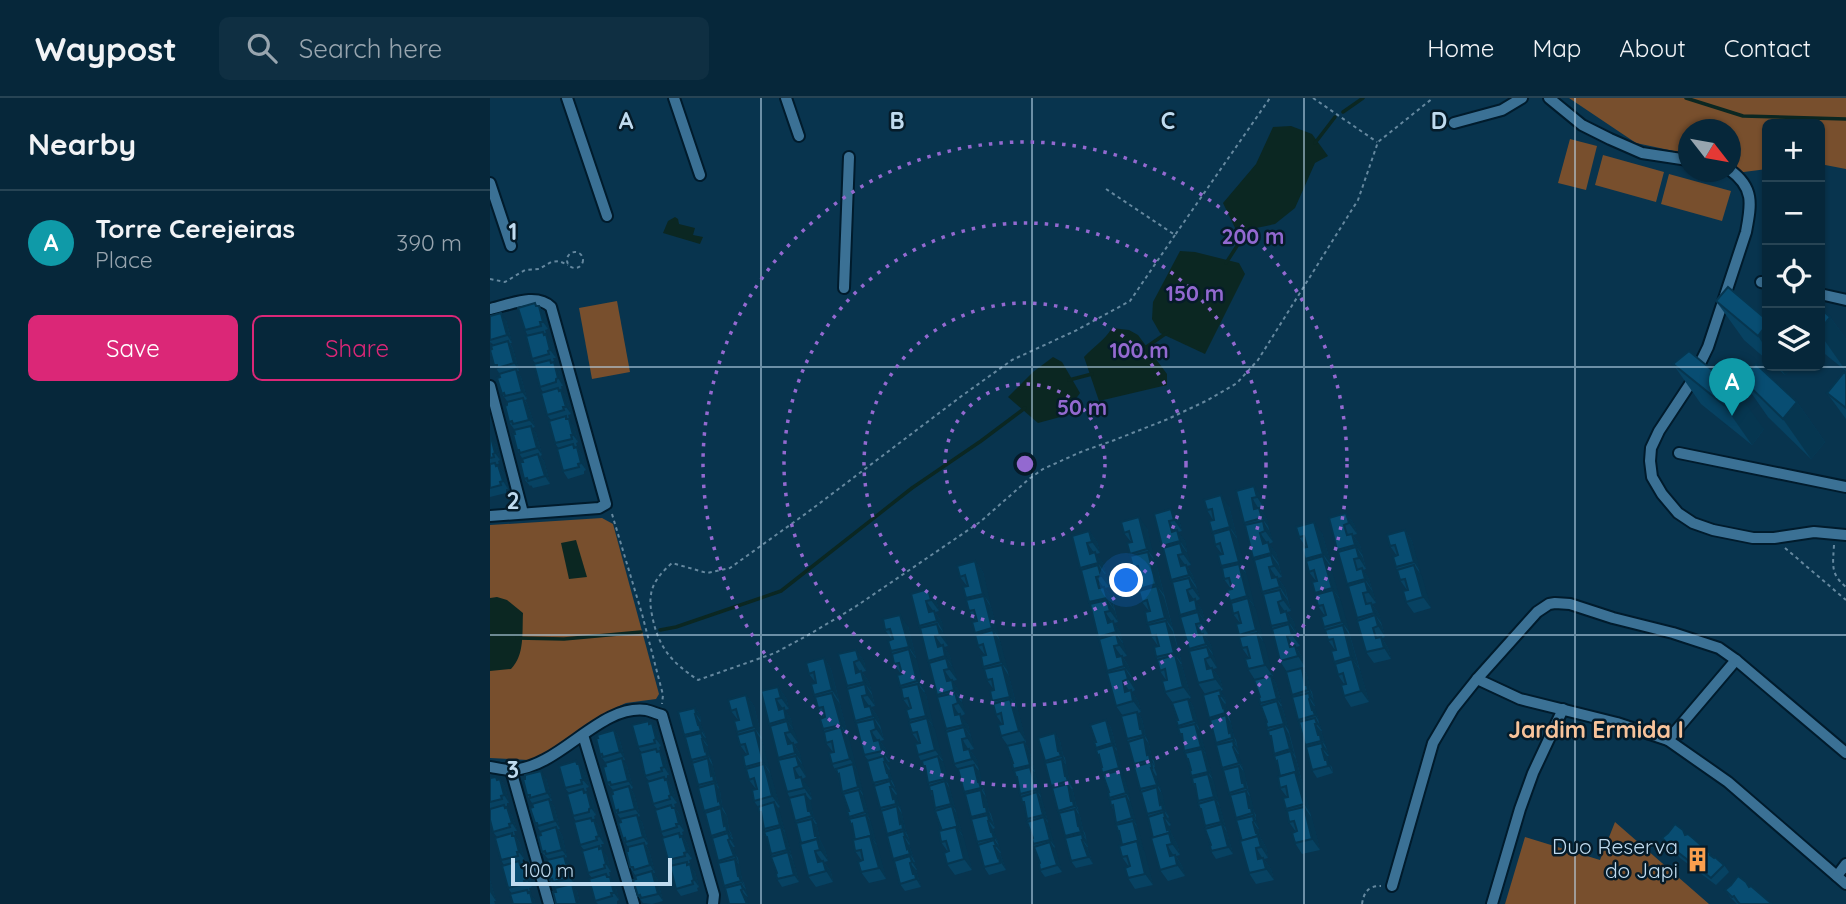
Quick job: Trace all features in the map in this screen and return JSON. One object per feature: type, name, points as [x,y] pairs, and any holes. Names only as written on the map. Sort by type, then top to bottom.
[{"type":"street","points":[[567,98],[607,216]]},
{"type":"street","points":[[674,98],[699,175]]},
{"type":"street","points":[[786,98],[799,136]]},
{"type":"street","points":[[1454,123],[1502,110],[1522,98]]},
{"type":"street","points":[[1549,98],[1582,125],[1610,139],[1642,153],[1678,158]]},
{"type":"street","points":[[845,288],[849,157]]},
{"type":"street","points":[[1741,179],[1749,192],[1750,212],[1746,232],[1708,347],[1690,384],[1651,448],[1652,477],[1678,513],[1693,523],[1713,530],[1753,538],[1814,532],[1846,535]]},
{"type":"street","points":[[490,183],[511,246]]},
{"type":"street","points":[[1825,296],[1846,300]]},
{"type":"street","points":[[490,309],[532,299],[544,301],[551,307],[606,504],[599,508],[490,516]]},
{"type":"street","points":[[490,386],[523,513]]},
{"type":"street","points":[[1679,453],[1846,487]]},
{"type":"street","points":[[1392,886],[1433,743],[1452,709],[1537,612],[1555,603],[1570,604],[1718,648],[1736,660],[1846,753]]},
{"type":"street","points":[[1668,740],[1736,660]]},
{"type":"street","points":[[1478,679],[1520,699],[1617,723],[1668,740],[1728,782],[1846,884]]},
{"type":"street","points":[[1492,904],[1520,808],[1563,709]]},
{"type":"street","points":[[490,767],[511,770],[531,766],[545,760],[613,716],[626,712],[645,710],[662,715],[714,895],[713,904]]},
{"type":"street","points":[[583,735],[634,904]]},
{"type":"street","points":[[511,770],[549,904]]},
{"type":"street","points":[[1837,876],[1846,864]]},
{"type":"path","points":[[1270,98],[1130,301],[1077,330],[1012,360],[730,568],[707,573],[672,563],[660,573],[651,591],[651,608],[655,633],[673,661],[698,680],[775,653],[855,607],[980,522],[1043,469],[1168,419],[1237,383],[1258,360],[1358,200],[1378,142],[1433,98]]},
{"type":"path","points":[[1313,98],[1378,142]]},
{"type":"path","points":[[1106,188],[1175,235]]},
{"type":"path","points":[[490,278],[505,282],[525,270],[539,269],[559,261],[572,268],[580,267],[583,256],[576,252],[571,253],[567,257],[568,265]]},
{"type":"path","points":[[606,504],[612,514],[645,625],[663,695],[662,715]]},
{"type":"path","points":[[1834,534],[1833,569],[1837,580],[1846,587]]},
{"type":"path","points":[[1774,538],[1846,600]]},
{"type":"path","points":[[1362,904],[1364,893],[1369,888],[1392,886]]},
{"type":"shaded area","points":[[1569,98],[1846,98],[1846,169],[1825,165],[1825,119],[1762,119],[1762,170],[1741,172],[1741,119],[1678,119],[1678,152],[1636,143]]},
{"type":"shaded area","points":[[1291,126],[1312,134],[1328,156],[1315,163],[1295,208],[1275,224],[1237,232],[1223,203],[1256,164],[1273,127]]},
{"type":"shaded area","points":[[1570,139],[1597,146],[1586,190],[1558,183]]},
{"type":"shaded area","points":[[1603,155],[1664,172],[1656,202],[1595,185]]},
{"type":"shaded area","points":[[1669,174],[1678,176],[1678,182],[1698,182],[1731,191],[1722,221],[1661,204]]},
{"type":"shaded area","points":[[675,217],[679,224],[695,228],[693,235],[703,237],[700,244],[663,233],[668,221]]},
{"type":"shaded area","points":[[1180,251],[1239,263],[1245,274],[1205,354],[1160,333],[1152,319],[1153,302]]},
{"type":"shaded area","points":[[617,301],[630,372],[592,379],[579,308]]},
{"type":"shaded area","points":[[1112,328],[1129,330],[1138,335],[1167,374],[1167,385],[1099,401],[1084,357]]},
{"type":"shaded area","points":[[1053,357],[1062,362],[1080,393],[1064,416],[1038,423],[1008,397]]},
{"type":"shaded area","points":[[602,518],[613,524],[659,694],[656,699],[626,703],[617,707],[543,756],[529,760],[490,758],[490,525]]},
{"type":"shaded area","points":[[576,540],[587,577],[569,579],[561,543]]},
{"type":"shaded area","points":[[490,598],[507,600],[523,613],[522,643],[519,657],[511,669],[490,671]]},
{"type":"shaded area","points":[[1615,822],[1709,904],[1505,904],[1525,837],[1600,860]]},
{"type":"building","points":[[1728,287],[1762,316],[1762,331],[1758,336],[1716,301]]},
{"type":"building","points":[[535,303],[539,306],[543,322],[540,322],[541,326],[525,330],[518,308]]},
{"type":"building","points":[[501,313],[507,335],[490,340],[490,316]]},
{"type":"building","points":[[543,332],[546,334],[549,354],[532,359],[526,336]]},
{"type":"building","points":[[508,341],[514,363],[497,368],[497,365],[494,365],[491,346]]},
{"type":"building","points":[[1689,351],[1736,390],[1724,405],[1673,364]]},
{"type":"building","points":[[550,360],[551,363],[554,362],[558,378],[556,382],[540,387],[534,364]]},
{"type":"building","points":[[1756,364],[1797,402],[1783,419],[1740,377]]},
{"type":"building","points":[[516,369],[522,392],[505,396],[497,378],[500,377],[499,374]]},
{"type":"building","points":[[1844,372],[1846,374],[1846,408],[1827,393]]},
{"type":"building","points":[[558,388],[566,407],[547,415],[541,393]]},
{"type":"building","points":[[523,398],[529,420],[513,424],[512,421],[509,422],[505,406],[507,402]]},
{"type":"building","points":[[566,416],[566,419],[569,419],[572,439],[555,443],[549,421]]},
{"type":"building","points":[[531,426],[537,448],[520,453],[517,450],[514,430]]},
{"type":"building","points":[[490,437],[495,453],[494,457],[490,458]]},
{"type":"building","points":[[573,444],[574,448],[577,447],[581,463],[578,464],[579,467],[563,471],[557,449]]},
{"type":"building","points":[[538,454],[545,476],[528,481],[527,478],[524,479],[520,462]]},
{"type":"building","points":[[495,463],[503,481],[500,482],[501,485],[490,488],[490,464]]},
{"type":"building","points":[[1254,486],[1257,497],[1252,498],[1254,509],[1259,508],[1262,518],[1244,523],[1236,491]]},
{"type":"building","points":[[1221,495],[1230,527],[1212,532],[1209,521],[1214,520],[1212,509],[1207,510],[1204,500]]},
{"type":"building","points":[[1171,509],[1174,520],[1169,521],[1172,532],[1177,530],[1180,541],[1162,546],[1154,514]]},
{"type":"building","points":[[1346,513],[1349,523],[1344,525],[1347,535],[1352,534],[1355,545],[1337,550],[1329,518]]},
{"type":"building","points":[[1139,517],[1147,549],[1130,554],[1127,543],[1132,542],[1129,531],[1124,533],[1121,522]]},
{"type":"building","points":[[1263,521],[1265,531],[1260,533],[1263,544],[1268,542],[1271,553],[1253,558],[1245,525]]},
{"type":"building","points":[[1314,522],[1323,554],[1305,559],[1302,548],[1307,547],[1304,536],[1299,537],[1296,527]]},
{"type":"building","points":[[1230,529],[1239,562],[1221,566],[1218,555],[1223,554],[1220,543],[1215,545],[1213,534]]},
{"type":"building","points":[[1405,530],[1414,562],[1396,567],[1393,557],[1398,555],[1395,545],[1390,546],[1387,535]]},
{"type":"building","points":[[1089,531],[1092,542],[1087,543],[1090,554],[1095,552],[1098,563],[1080,568],[1072,536]]},
{"type":"building","points":[[1180,543],[1183,554],[1178,555],[1181,566],[1186,565],[1189,575],[1171,580],[1163,548]]},
{"type":"building","points":[[1356,547],[1359,558],[1354,559],[1357,570],[1362,568],[1365,579],[1347,584],[1338,552]]},
{"type":"building","points":[[1148,552],[1156,584],[1139,589],[1136,578],[1141,577],[1138,566],[1133,567],[1130,556]]},
{"type":"building","points":[[1271,555],[1274,566],[1269,567],[1272,578],[1277,577],[1280,587],[1262,592],[1254,560]]},
{"type":"building","points":[[1323,556],[1332,588],[1315,593],[1312,582],[1317,581],[1314,570],[1309,572],[1306,561]]},
{"type":"building","points":[[975,561],[983,594],[966,598],[963,587],[968,586],[965,575],[960,577],[957,566]]},
{"type":"building","points":[[1239,564],[1247,596],[1230,601],[1227,590],[1232,589],[1229,578],[1224,579],[1222,568]]},
{"type":"building","points":[[1098,565],[1101,576],[1096,577],[1099,588],[1104,587],[1107,598],[1089,602],[1081,570]]},
{"type":"building","points":[[1414,565],[1423,597],[1406,602],[1403,591],[1408,590],[1405,579],[1400,580],[1397,570]]},
{"type":"building","points":[[1189,578],[1192,588],[1187,590],[1190,601],[1195,599],[1197,610],[1180,615],[1172,582]]},
{"type":"building","points":[[1365,581],[1368,592],[1363,593],[1366,604],[1371,603],[1374,613],[1357,618],[1348,586]]},
{"type":"building","points":[[1157,586],[1165,618],[1147,623],[1145,612],[1150,611],[1147,600],[1142,602],[1139,591]]},
{"type":"building","points":[[928,589],[931,600],[926,601],[929,612],[934,611],[937,621],[919,626],[911,594]]},
{"type":"building","points":[[1280,590],[1283,600],[1278,602],[1281,613],[1286,611],[1289,622],[1271,626],[1263,594]]},
{"type":"building","points":[[1333,590],[1342,622],[1324,627],[1321,617],[1326,615],[1323,605],[1318,606],[1315,595]]},
{"type":"building","points":[[984,596],[992,628],[975,633],[972,622],[977,621],[974,610],[969,611],[966,600]]},
{"type":"building","points":[[1248,598],[1256,630],[1239,635],[1236,624],[1241,623],[1238,612],[1233,614],[1231,603]]},
{"type":"building","points":[[1107,600],[1110,611],[1105,612],[1108,623],[1113,621],[1116,632],[1098,637],[1090,604]]},
{"type":"building","points":[[1198,612],[1201,623],[1196,624],[1199,635],[1203,634],[1206,644],[1189,649],[1180,617]]},
{"type":"building","points":[[900,615],[909,647],[891,651],[888,641],[893,639],[890,629],[885,630],[883,619]]},
{"type":"building","points":[[1375,615],[1378,626],[1373,628],[1376,638],[1381,637],[1384,648],[1366,652],[1357,621]]},
{"type":"building","points":[[1166,621],[1174,653],[1156,657],[1154,647],[1159,646],[1156,635],[1151,636],[1148,625]]},
{"type":"building","points":[[937,624],[940,635],[935,636],[938,647],[943,645],[945,656],[928,661],[920,628]]},
{"type":"building","points":[[1289,624],[1292,635],[1287,636],[1290,647],[1295,646],[1298,656],[1280,661],[1272,629]]},
{"type":"building","points":[[1343,625],[1351,657],[1334,662],[1331,651],[1336,650],[1333,639],[1328,640],[1325,630]]},
{"type":"building","points":[[993,630],[1001,662],[983,667],[981,656],[986,655],[983,644],[978,646],[975,635]]},
{"type":"building","points":[[1257,633],[1265,665],[1248,669],[1245,659],[1250,658],[1247,647],[1242,648],[1239,637]]},
{"type":"building","points":[[1116,634],[1119,645],[1114,646],[1117,657],[1122,656],[1124,666],[1107,671],[1099,639]]},
{"type":"building","points":[[1207,647],[1210,657],[1205,659],[1207,669],[1212,668],[1215,679],[1198,683],[1189,651]]},
{"type":"building","points":[[909,649],[917,681],[900,686],[897,675],[902,674],[899,663],[894,664],[892,654]]},
{"type":"building","points":[[856,650],[859,660],[854,662],[856,673],[861,671],[864,682],[847,686],[838,654]]},
{"type":"building","points":[[1175,655],[1183,687],[1165,692],[1162,681],[1167,680],[1165,669],[1160,671],[1157,660]]},
{"type":"building","points":[[824,658],[832,690],[814,695],[811,684],[816,683],[814,672],[809,674],[806,663]]},
{"type":"building","points":[[946,658],[949,669],[944,670],[947,681],[952,680],[954,690],[937,695],[929,663]]},
{"type":"building","points":[[1352,659],[1361,691],[1344,696],[1341,685],[1346,684],[1343,673],[1338,675],[1335,664]]},
{"type":"building","points":[[1002,665],[1010,697],[992,701],[992,679],[987,680],[984,669]]},
{"type":"building","points":[[1302,668],[1308,690],[1292,695],[1286,672]]},
{"type":"building","points":[[1125,669],[1128,679],[1123,681],[1125,692],[1131,690],[1133,701],[1116,706],[1107,673]]},
{"type":"building","points":[[1271,676],[1277,699],[1260,703],[1254,680]]},
{"type":"building","points":[[865,684],[867,695],[862,696],[865,707],[870,706],[873,716],[855,721],[847,689]]},
{"type":"building","points":[[918,684],[926,716],[909,720],[906,710],[911,708],[908,698],[903,699],[901,688]]},
{"type":"building","points":[[778,687],[781,698],[776,699],[779,710],[784,708],[786,719],[769,724],[761,691]]},
{"type":"building","points":[[1220,690],[1219,696],[1225,713],[1209,718],[1203,695]]},
{"type":"building","points":[[832,693],[841,725],[823,729],[820,719],[825,717],[823,707],[818,708],[815,697]]},
{"type":"building","points":[[955,693],[958,703],[953,705],[955,715],[960,714],[963,725],[946,729],[937,697]]},
{"type":"building","points":[[1309,693],[1315,715],[1298,720],[1292,697]]},
{"type":"building","points":[[746,695],[754,727],[737,732],[734,721],[739,720],[736,709],[731,711],[728,700]]},
{"type":"building","points":[[1010,699],[1019,731],[1001,736],[998,725],[1003,724],[1001,713],[996,715],[993,704]]},
{"type":"building","points":[[1188,699],[1194,721],[1178,726],[1172,703]]},
{"type":"building","points":[[1277,701],[1284,724],[1267,728],[1261,706]]},
{"type":"building","points":[[695,708],[701,731],[684,735],[678,712]]},
{"type":"building","points":[[1137,712],[1143,735],[1127,739],[1121,716]]},
{"type":"building","points":[[1226,715],[1232,738],[1216,743],[1210,720]]},
{"type":"building","points":[[927,718],[935,750],[918,755],[915,744],[920,743],[917,732],[912,733],[909,723]]},
{"type":"building","points":[[1315,718],[1321,741],[1305,745],[1299,722]]},
{"type":"building","points":[[874,719],[876,729],[871,731],[874,741],[879,740],[882,751],[864,755],[856,723]]},
{"type":"building","points":[[1106,720],[1112,743],[1096,748],[1090,725]]},
{"type":"building","points":[[649,721],[649,724],[652,723],[655,743],[638,747],[632,725]]},
{"type":"building","points":[[787,721],[790,732],[785,733],[788,744],[793,743],[795,753],[778,758],[770,726]]},
{"type":"building","points":[[1195,724],[1201,747],[1184,751],[1182,734],[1178,728]]},
{"type":"building","points":[[1284,726],[1290,749],[1274,754],[1268,731]]},
{"type":"building","points":[[841,727],[850,759],[832,764],[829,753],[834,752],[832,741],[826,743],[824,732]]},
{"type":"building","points":[[964,727],[967,738],[962,739],[964,750],[969,749],[972,759],[954,764],[946,732]]},
{"type":"building","points":[[614,730],[620,752],[603,757],[600,755],[597,735]]},
{"type":"building","points":[[755,730],[763,762],[745,767],[743,756],[748,754],[745,744],[740,745],[737,735]]},
{"type":"building","points":[[701,733],[707,756],[691,760],[685,737]]},
{"type":"building","points":[[1055,733],[1061,756],[1045,761],[1038,738]]},
{"type":"building","points":[[1144,737],[1150,760],[1134,764],[1128,742]]},
{"type":"building","points":[[1233,741],[1239,763],[1222,768],[1216,745]]},
{"type":"building","points":[[1024,742],[1030,765],[1013,769],[1007,746]]},
{"type":"building","points":[[1322,743],[1328,766],[1312,770],[1306,747]]},
{"type":"building","points":[[1113,745],[1119,768],[1102,773],[1096,750]]},
{"type":"building","points":[[656,749],[657,752],[660,751],[664,767],[661,768],[662,771],[645,776],[640,753]]},
{"type":"building","points":[[1202,749],[1208,772],[1191,776],[1185,753]]},
{"type":"building","points":[[1291,751],[1297,774],[1295,772],[1280,776],[1274,756]]},
{"type":"building","points":[[796,756],[799,766],[794,768],[796,778],[801,777],[804,788],[787,792],[778,760]]},
{"type":"building","points":[[884,756],[890,779],[873,783],[867,761]]},
{"type":"building","points":[[938,756],[944,779],[928,783],[922,761]]},
{"type":"building","points":[[622,758],[628,781],[611,785],[610,782],[607,783],[603,767],[606,766],[605,763]]},
{"type":"building","points":[[708,758],[714,781],[698,785],[692,763]]},
{"type":"building","points":[[1062,759],[1068,781],[1051,786],[1045,763]]},
{"type":"building","points":[[576,761],[579,764],[582,784],[565,788],[559,766]]},
{"type":"building","points":[[1151,762],[1157,785],[1140,789],[1134,767]]},
{"type":"building","points":[[764,764],[772,796],[754,801],[752,790],[757,789],[754,778],[749,780],[746,769]]},
{"type":"building","points":[[853,764],[858,787],[842,792],[836,769]]},
{"type":"building","points":[[974,765],[981,788],[964,792],[958,769]]},
{"type":"building","points":[[1239,766],[1245,788],[1229,793],[1223,770]]},
{"type":"building","points":[[1030,767],[1036,790],[1020,794],[1014,771]]},
{"type":"building","points":[[1120,770],[1126,793],[1109,798],[1103,775]]},
{"type":"building","points":[[541,771],[547,793],[530,798],[523,779],[525,775]]},
{"type":"building","points":[[1295,772],[1304,804],[1286,809],[1283,798],[1288,797],[1286,786],[1280,788],[1278,777]]},
{"type":"building","points":[[1208,774],[1214,797],[1198,801],[1192,778]]},
{"type":"building","points":[[496,777],[497,780],[500,779],[504,795],[501,796],[502,799],[490,802],[490,778]]},
{"type":"building","points":[[664,777],[667,779],[670,799],[653,804],[647,782]]},
{"type":"building","points":[[890,781],[896,804],[880,808],[874,786]]},
{"type":"building","points":[[945,781],[951,804],[935,808],[929,786]]},
{"type":"building","points":[[715,783],[721,806],[704,811],[698,788]]},
{"type":"building","points":[[1068,784],[1074,806],[1058,811],[1052,788]]},
{"type":"building","points":[[629,786],[635,809],[618,813],[618,810],[615,811],[612,791]]},
{"type":"building","points":[[1157,787],[1163,810],[1147,814],[1141,792]]},
{"type":"building","points":[[583,789],[584,793],[587,792],[591,808],[589,812],[573,816],[567,794]]},
{"type":"building","points":[[859,790],[865,812],[849,817],[843,794]]},
{"type":"building","points":[[981,790],[987,813],[971,817],[965,794]]},
{"type":"building","points":[[1246,791],[1252,813],[1236,818],[1230,795]]},
{"type":"building","points":[[1037,792],[1043,815],[1027,819],[1021,797]]},
{"type":"building","points":[[805,794],[808,811],[812,816],[795,821],[789,798]]},
{"type":"building","points":[[1126,796],[1132,818],[1116,823],[1110,800]]},
{"type":"building","points":[[549,799],[555,821],[538,826],[530,808],[533,807],[532,804]]},
{"type":"building","points":[[1215,799],[1221,822],[1205,826],[1198,804]]},
{"type":"building","points":[[774,802],[780,825],[764,829],[758,807]]},
{"type":"building","points":[[504,805],[512,823],[509,824],[510,827],[493,832],[490,809]]},
{"type":"building","points":[[671,805],[675,808],[679,824],[661,832],[655,810]]},
{"type":"building","points":[[897,806],[903,829],[887,834],[881,811]]},
{"type":"building","points":[[952,806],[958,829],[956,827],[941,831],[935,811]]},
{"type":"building","points":[[1304,807],[1312,839],[1295,843],[1292,833],[1297,831],[1294,821],[1289,822],[1287,811]]},
{"type":"building","points":[[721,808],[727,831],[711,836],[705,813]]},
{"type":"building","points":[[1075,809],[1081,832],[1065,836],[1059,813]]},
{"type":"building","points":[[1164,812],[1170,835],[1169,833],[1153,838],[1148,817]]},
{"type":"building","points":[[637,815],[643,837],[626,842],[618,823],[621,822],[620,819]]},
{"type":"building","points":[[866,815],[872,838],[870,836],[855,840],[849,819]]},
{"type":"building","points":[[988,815],[994,838],[977,842],[971,819]]},
{"type":"building","points":[[1253,816],[1258,836],[1242,841],[1236,820]]},
{"type":"building","points":[[1044,817],[1050,840],[1033,844],[1027,822]]},
{"type":"building","points":[[591,818],[599,836],[596,837],[597,840],[580,845],[574,822]]},
{"type":"building","points":[[812,819],[818,841],[817,839],[801,843],[796,823]]},
{"type":"building","points":[[1133,821],[1139,844],[1137,841],[1122,845],[1116,825]]},
{"type":"building","points":[[1222,824],[1228,847],[1211,851],[1205,829]]},
{"type":"building","name":"Duo Reserva do Japi","points":[[1675,824],[1724,865],[1711,878],[1662,838]]},
{"type":"building","points":[[556,827],[562,850],[546,854],[545,851],[542,852],[538,836],[541,835],[540,832]]},
{"type":"building","points":[[781,827],[787,850],[771,854],[764,832]]},
{"type":"building","points":[[956,827],[964,859],[947,864],[944,853],[949,851],[946,841],[941,842],[939,831]]},
{"type":"building","points":[[904,831],[910,854],[893,859],[887,836]]},
{"type":"building","points":[[512,833],[512,836],[515,836],[518,856],[501,860],[495,838]]},
{"type":"building","points":[[679,833],[687,852],[684,853],[685,856],[668,860],[662,838]]},
{"type":"building","points":[[728,833],[734,856],[718,861],[712,838]]},
{"type":"building","points":[[1169,833],[1172,844],[1167,845],[1170,856],[1175,855],[1177,865],[1160,870],[1151,838]]},
{"type":"building","points":[[1082,834],[1088,857],[1071,861],[1065,838]]},
{"type":"building","points":[[870,836],[879,868],[861,872],[858,862],[863,860],[861,850],[855,851],[853,840]]},
{"type":"building","points":[[1258,836],[1261,847],[1256,848],[1258,859],[1263,858],[1266,869],[1249,873],[1240,841]]},
{"type":"building","points":[[817,839],[820,850],[815,851],[818,862],[823,861],[826,871],[808,876],[800,844]]},
{"type":"building","points":[[994,840],[1000,863],[984,867],[978,845]]},
{"type":"building","points":[[1137,841],[1145,874],[1128,878],[1125,868],[1130,866],[1127,856],[1122,857],[1119,846]]},
{"type":"building","points":[[1050,842],[1057,865],[1040,870],[1034,847]]},
{"type":"building","points":[[644,843],[650,865],[634,870],[630,867],[626,851],[628,847]]},
{"type":"building","points":[[599,846],[599,849],[602,848],[605,868],[588,873],[582,851]]},
{"type":"building","points":[[788,852],[794,875],[777,879],[771,857]]},
{"type":"building","points":[[564,856],[570,878],[553,882],[550,880],[547,860]]},
{"type":"building","points":[[910,856],[916,879],[900,884],[894,861]]},
{"type":"building","points":[[735,859],[741,881],[724,886],[718,863]]},
{"type":"building","points":[[519,861],[520,865],[523,864],[527,880],[524,881],[525,884],[508,888],[502,866]]},
{"type":"building","points":[[687,862],[687,865],[690,864],[693,884],[676,889],[670,866]]},
{"type":"building","points":[[652,871],[658,894],[641,898],[633,880],[636,879],[635,876]]},
{"type":"building","points":[[606,874],[610,877],[614,893],[595,901],[589,879]]},
{"type":"building","points":[[1738,876],[1772,904],[1740,904],[1725,890]]},
{"type":"building","points":[[572,884],[577,904],[556,904],[553,892],[556,892],[555,888]]},
{"type":"building","points":[[741,884],[747,904],[729,904],[725,888]]},
{"type":"building","points":[[527,890],[533,904],[513,904],[510,894]]},
{"type":"waterway","points":[[1343,112],[1363,98]]},
{"type":"waterway","points":[[1686,98],[1743,116],[1846,119]]},
{"type":"waterway","points":[[1315,143],[1335,117]]},
{"type":"waterway","points":[[1226,263],[1250,226]]},
{"type":"waterway","points":[[1145,348],[1168,332]]},
{"type":"waterway","points":[[1069,380],[1092,374]]},
{"type":"waterway","points":[[660,630],[781,591],[912,488],[1025,408]]},
{"type":"waterway","points":[[517,638],[564,639],[641,632]]},
{"type":"place","name":"Torre Cerejeiras","points":[[1732,416]]},
{"type":"place","name":"Duo Reserva do Japi","points":[[1698,859]]},
{"type":"district","name":"Jardim Ermida I","points":[[1596,730]]}]
